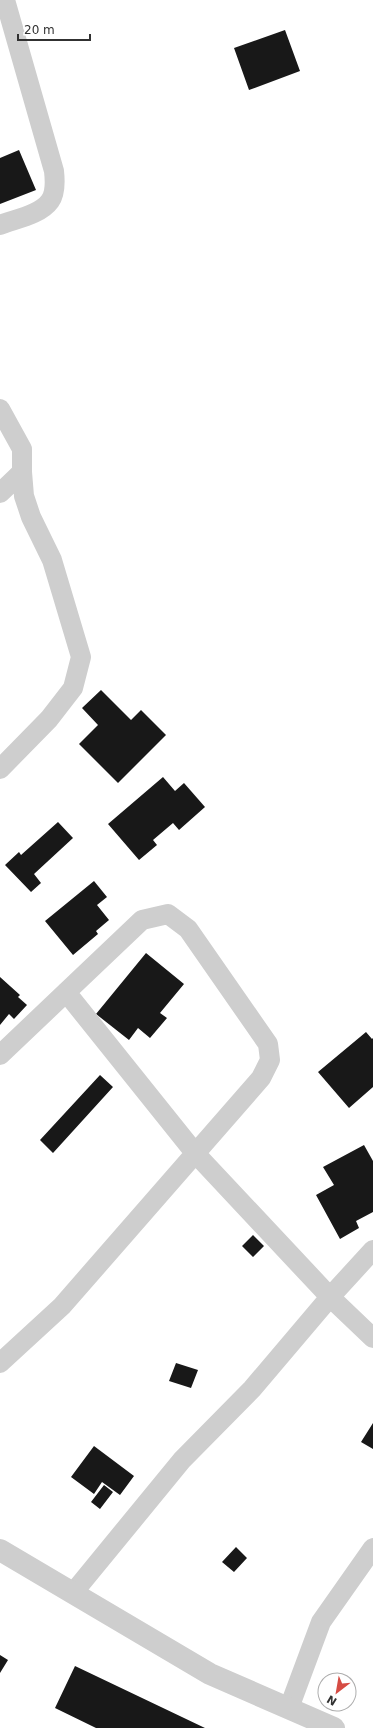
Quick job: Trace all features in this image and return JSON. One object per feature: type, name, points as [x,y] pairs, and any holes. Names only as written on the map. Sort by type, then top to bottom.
[{"type":"street","points":[[0,225],[37,211],[50,201],[55,188],[54,171],[5,0]]},
{"type":"street","points":[[0,409],[22,449],[24,496],[52,560],[81,657],[73,688],[49,719],[0,769]]},
{"type":"street","points":[[0,493],[22,472]]},
{"type":"street","points":[[0,1055],[142,920],[168,914],[188,929],[268,1044],[270,1060],[261,1078],[62,1306],[0,1363]]},
{"type":"street","points":[[66,992],[195,1153],[330,1297],[373,1338]]},
{"type":"street","points":[[73,1594],[182,1460],[252,1389],[330,1297],[373,1250]]},
{"type":"street","points":[[289,1708],[321,1622],[373,1548]]},
{"type":"street","points":[[0,1550],[210,1674],[334,1728]]},
{"type":"building","points":[[285,30],[300,71],[249,90],[234,48]]},
{"type":"building","points":[[19,150],[36,190],[0,204],[0,158]]},
{"type":"building","points":[[101,690],[131,720],[141,710],[166,735],[118,783],[79,744],[98,725],[82,708]]},
{"type":"building","points":[[163,777],[175,791],[184,783],[205,807],[179,830],[173,823],[153,840],[157,845],[139,860],[108,824]]},
{"type":"building","points":[[58,822],[73,838],[34,874],[41,883],[31,892],[5,865],[19,852],[21,855]]},
{"type":"building","points":[[94,881],[107,897],[97,905],[109,920],[96,931],[98,934],[73,955],[45,921]]},
{"type":"building","points":[[146,953],[184,984],[160,1013],[167,1018],[150,1038],[138,1028],[129,1040],[96,1014]]},
{"type":"building","points":[[0,977],[20,995],[18,997],[27,1005],[14,1019],[9,1014],[0,1025]]},
{"type":"building","points":[[366,1032],[372,1039],[373,1038],[373,1087],[349,1108],[318,1072]]},
{"type":"building","points":[[100,1075],[113,1087],[53,1153],[40,1140]]},
{"type":"building","points":[[364,1145],[373,1161],[373,1212],[356,1221],[359,1228],[340,1239],[316,1195],[334,1185],[323,1167]]},
{"type":"building","points":[[253,1235],[264,1246],[253,1257],[242,1246]]},
{"type":"building","points":[[176,1363],[198,1370],[191,1388],[169,1381]]},
{"type":"building","points":[[373,1423],[373,1449],[361,1442]]},
{"type":"building","points":[[94,1446],[134,1476],[120,1495],[102,1482],[94,1494],[71,1477]]},
{"type":"building","points":[[104,1485],[113,1492],[100,1509],[91,1502]]},
{"type":"building","points":[[236,1547],[247,1558],[234,1572],[222,1562]]},
{"type":"building","points":[[0,1655],[8,1660],[0,1673]]},
{"type":"building","points":[[75,1666],[205,1728],[96,1728],[55,1708]]}]
